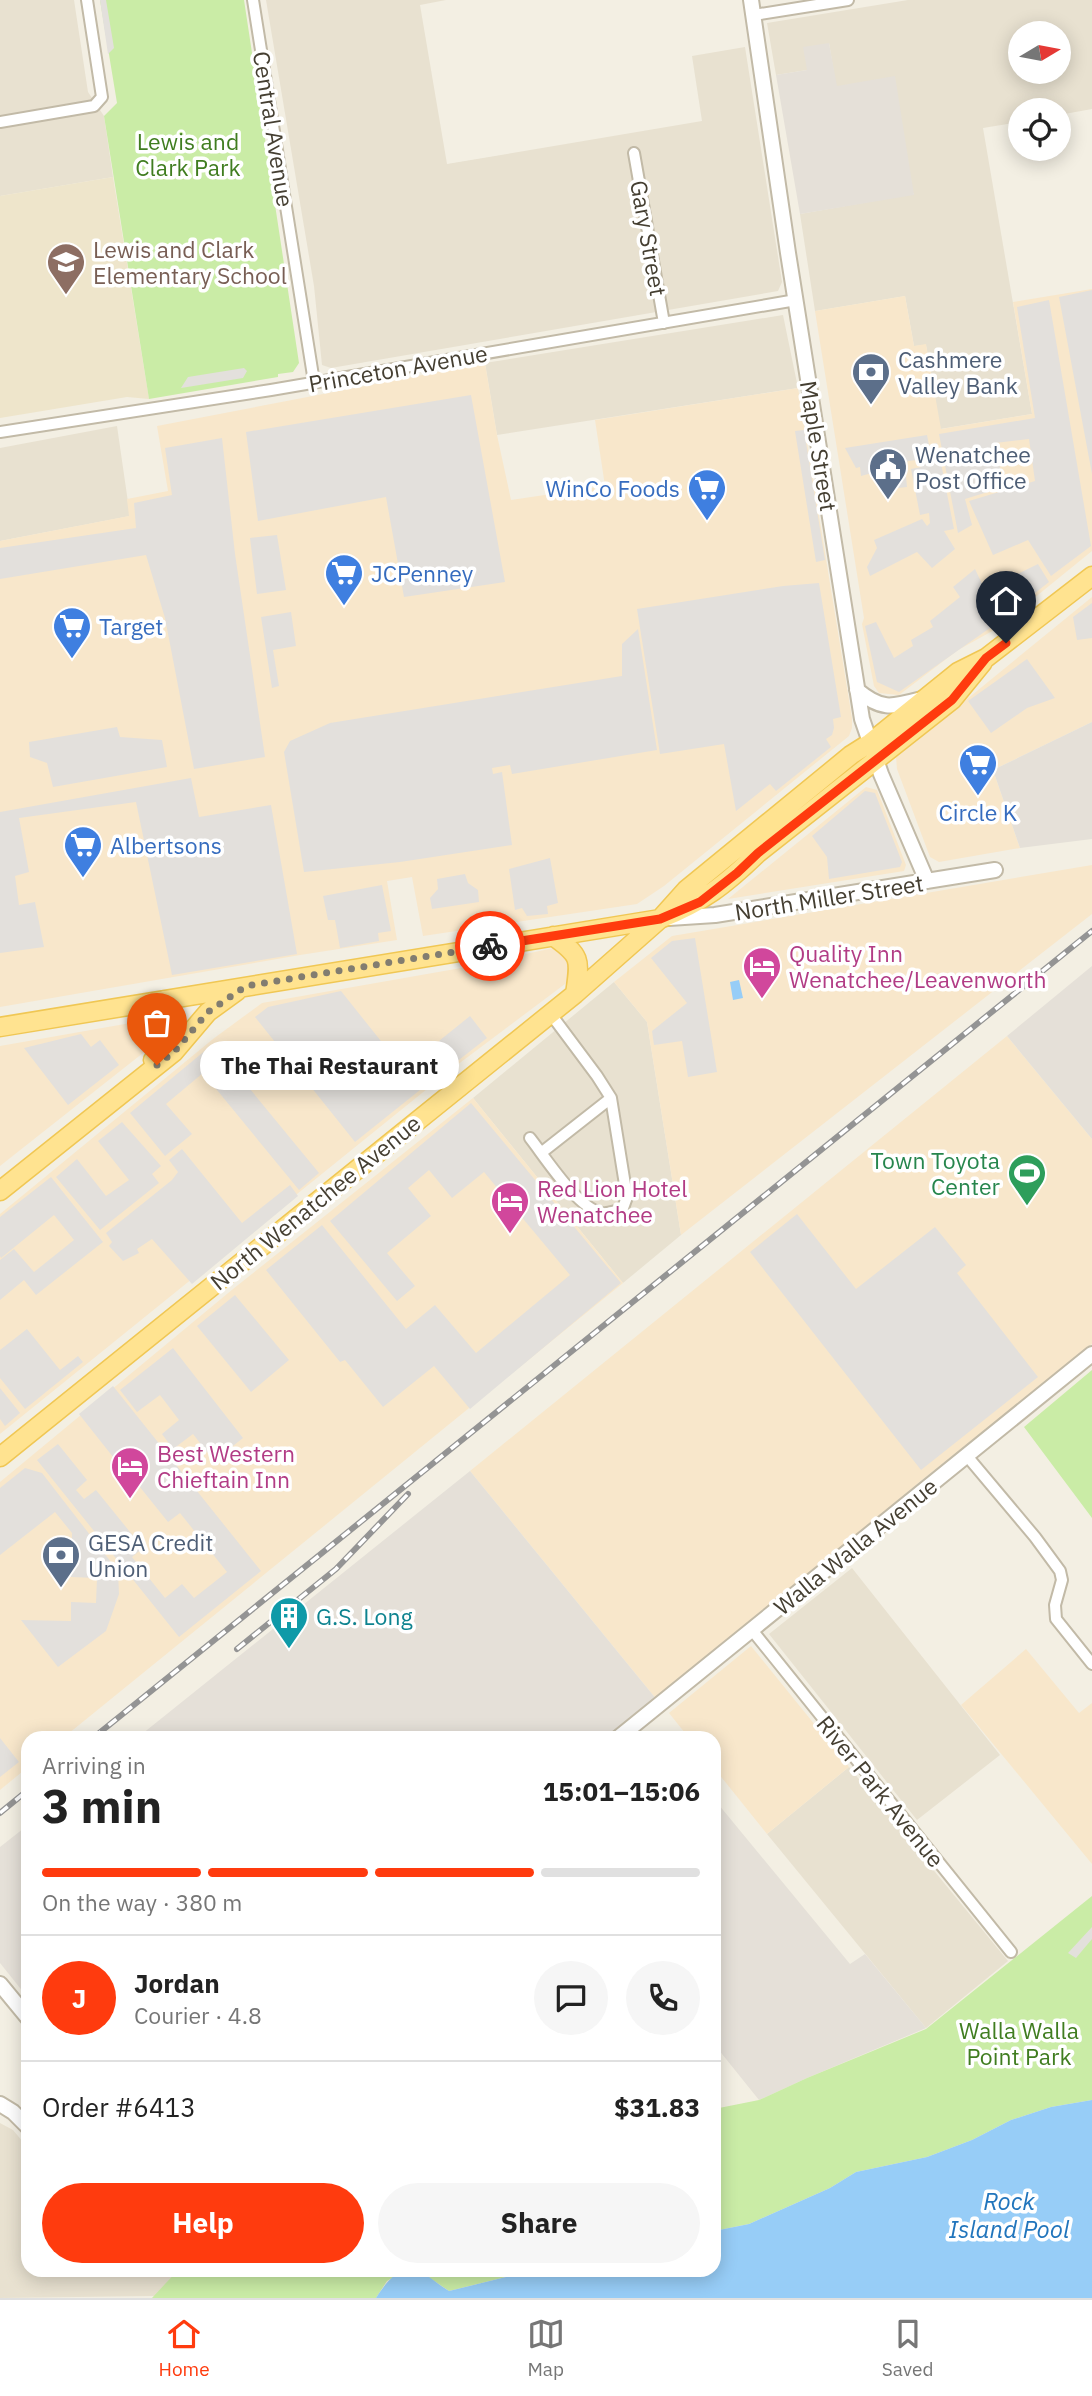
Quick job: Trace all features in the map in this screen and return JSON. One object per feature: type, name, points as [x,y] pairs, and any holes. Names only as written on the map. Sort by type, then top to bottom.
[{"type":"main road","name":"North Wenatchee Avenue","points":[[0,1457],[575,994],[660,919],[700,902],[737,873],[873,751],[923,699],[958,672],[986,658],[1092,576]]},
{"type":"main road","name":"North Wenatchee Avenue","points":[[873,751],[952,700],[986,658]]},
{"type":"main road","name":"North Miller Street","points":[[0,1027],[660,919]]},
{"type":"main road","points":[[553,936],[571,949],[578,960],[575,994]]},
{"type":"main road","points":[[0,1191],[174,1052],[208,1012],[246,986]]},
{"type":"main road","points":[[140,1078],[167,1044],[169,1035],[163,1000]]},
{"type":"street","points":[[0,122],[94,106],[102,97],[87,0]]},
{"type":"street","name":"Central Avenue","points":[[253,0],[314,382]]},
{"type":"street","points":[[753,7],[848,0]]},
{"type":"street","name":"Maple Street","points":[[753,7],[862,719],[927,881]]},
{"type":"street","name":"Gary Street","points":[[634,153],[664,323]]},
{"type":"street","name":"Princeton Avenue","points":[[0,432],[796,300]]},
{"type":"street","points":[[857,690],[872,702],[884,706],[895,707],[923,699]]},
{"type":"street","name":"North Miller Street","points":[[660,919],[715,915],[995,870]]},
{"type":"street","points":[[530,1138],[573,1191],[594,1210],[609,1213],[622,1208],[627,1197],[611,1098],[550,1013]]},
{"type":"street","points":[[541,1153],[611,1098]]},
{"type":"street","name":"Walla Walla Avenue","points":[[627,1731],[1092,1354]]},
{"type":"street","points":[[967,1456],[1060,1571],[1062,1580],[1055,1605],[1056,1619],[1092,1664]]},
{"type":"street","name":"River Park Avenue","points":[[752,1630],[1011,1952]]},
{"type":"street","points":[[0,1984],[21,2010]]},
{"type":"street","points":[[0,2104],[21,2120]]},
{"type":"shaded area","points":[[0,0],[74,0],[88,92],[104,116],[113,177],[0,196]]},
{"type":"shaded area","points":[[100,0],[106,0],[114,48],[108,54]]},
{"type":"shaded area","points":[[266,0],[446,0],[420,5],[447,164],[702,121],[692,56],[745,47],[782,282],[778,291],[331,368],[322,365],[314,286]]},
{"type":"shaded area","points":[[908,0],[1092,0],[1092,109],[1071,113],[1071,98],[1008,98],[1008,124],[983,128],[1032,414],[940,429],[926,345],[914,346],[905,296],[815,311],[800,214],[914,194],[836,86],[829,43],[807,70],[776,75],[767,23]]},
{"type":"shaded area","points":[[829,43],[837,86],[895,76],[914,195],[800,214],[776,75],[807,70],[803,47]]},
{"type":"shaded area","name":"Lewis and Clark Elementary School","points":[[113,177],[149,399],[127,397],[0,418],[0,196]]},
{"type":"shaded area","points":[[1092,289],[1092,551],[996,629],[958,650],[899,695],[879,693],[874,686],[862,624],[864,618],[815,311],[905,296],[914,346],[926,344],[941,429],[1032,414],[1013,302]]},
{"type":"shaded area","points":[[1092,290],[1092,474],[1059,297]]},
{"type":"shaded area","points":[[1049,300],[1091,546],[1051,576],[1028,540],[993,555],[969,501],[1035,481],[1029,439],[995,443],[1004,487],[965,499],[972,525],[958,533],[939,434],[1035,418],[1017,307]]},
{"type":"shaded area","points":[[783,315],[798,388],[497,435],[485,363]]},
{"type":"shaded area","points":[[485,363],[511,500],[605,486],[595,420],[798,388],[852,718],[849,736],[664,886],[637,904],[423,936],[412,877],[387,881],[397,940],[0,1007],[0,541],[129,516],[127,499],[168,491],[157,426]]},
{"type":"shaded area","points":[[244,368],[247,371],[243,378],[181,388],[188,377]]},
{"type":"shaded area","points":[[471,395],[505,582],[404,597],[386,497],[258,521],[246,432]]},
{"type":"shaded area","points":[[117,426],[130,516],[0,541],[0,448]]},
{"type":"shaded area","points":[[804,430],[825,560],[816,562],[795,431]]},
{"type":"shaded area","points":[[927,435],[929,445],[937,443],[954,529],[944,531],[955,549],[932,568],[917,552],[870,576],[867,567],[877,548],[874,540],[922,519],[927,526],[930,523],[929,513],[920,515],[911,469],[921,467],[921,464],[917,460],[908,461],[905,466],[907,487],[898,488],[895,467],[879,465],[879,471],[861,476],[860,467],[856,468],[845,448]]},
{"type":"shaded area","points":[[222,438],[235,554],[265,757],[194,769],[165,618],[146,555],[0,579],[0,548],[136,528],[134,503],[172,495],[165,448]]},
{"type":"shaded area","points":[[277,535],[286,590],[257,594],[250,538]]},
{"type":"shaded area","points":[[1038,564],[1049,582],[997,623],[899,692],[877,682],[865,626],[876,622],[894,658],[913,646],[911,640],[933,627],[930,621],[960,597],[953,587],[975,569],[985,590]]},
{"type":"shaded area","points":[[819,583],[841,717],[833,719],[832,735],[826,739],[831,747],[776,791],[770,784],[736,811],[724,744],[660,754],[637,609],[783,586]]},
{"type":"shaded area","points":[[1092,597],[1092,722],[993,770],[1020,848],[939,862],[930,857],[897,769],[896,757]]},
{"type":"shaded area","points":[[1092,603],[1092,638],[1077,640],[1073,617]]},
{"type":"shaded area","points":[[291,612],[296,646],[273,650],[279,686],[272,688],[261,617]]},
{"type":"shaded area","points":[[638,629],[657,750],[512,774],[510,765],[492,768],[493,774],[502,772],[512,845],[400,862],[304,872],[284,752],[290,741],[330,723],[622,676],[622,644]]},
{"type":"shaded area","points":[[1027,659],[1055,698],[1027,708],[991,733],[968,701]]},
{"type":"shaded area","points":[[1092,722],[1092,839],[1020,848],[993,770]]},
{"type":"shaded area","points":[[117,727],[120,737],[162,740],[167,767],[53,787],[47,763],[30,757],[29,742]]},
{"type":"shaded area","points":[[191,778],[199,817],[271,805],[297,954],[172,975],[136,802],[19,818],[29,872],[15,876],[19,905],[35,902],[44,947],[0,953],[0,812]]},
{"type":"shaded area","points":[[866,787],[877,790],[906,865],[904,871],[728,899]]},
{"type":"shaded area","points":[[865,791],[875,793],[902,862],[900,867],[829,879],[827,857],[812,836]]},
{"type":"shaded area","points":[[550,858],[558,903],[547,906],[548,914],[527,916],[522,908],[515,910],[509,869]]},
{"type":"shaded area","points":[[1092,865],[1092,914],[681,1235],[647,1022],[614,982],[672,936]]},
{"type":"shaded area","points":[[465,874],[468,883],[478,890],[479,902],[432,909],[430,898],[438,889],[437,879]]},
{"type":"shaded area","points":[[382,885],[391,931],[378,933],[379,941],[340,948],[335,920],[328,920],[323,896]]},
{"type":"shaded area","points":[[695,938],[717,1072],[688,1077],[682,1041],[654,1045],[652,1031],[687,1003],[651,958],[672,941]]},
{"type":"shaded area","points":[[563,946],[573,960],[573,978],[453,1068],[0,1434],[0,1214],[213,1039],[262,1003],[461,968]]},
{"type":"shaded area","points":[[1092,966],[1092,1139],[1007,1036]]},
{"type":"shaded area","points":[[614,982],[647,1022],[681,1235],[623,1283],[473,1098]]},
{"type":"shaded area","points":[[341,991],[420,1090],[355,1142],[255,1017],[268,1007]]},
{"type":"shaded area","points":[[470,1016],[487,1038],[455,1063],[439,1041]]},
{"type":"shaded area","points":[[159,1018],[162,1038],[0,1166],[0,1046]]},
{"type":"shaded area","points":[[81,1034],[91,1047],[100,1040],[119,1065],[68,1105],[24,1048]]},
{"type":"shaded area","points":[[1007,1036],[1092,1139],[1092,1344],[922,1480],[657,1700],[470,1471]]},
{"type":"shaded area","points":[[213,1044],[319,1173],[299,1190],[203,1073],[166,1104],[192,1134],[165,1156],[130,1113]]},
{"type":"shaded area","points":[[473,1098],[623,1283],[72,1731],[21,1731],[21,1773],[0,1790],[0,1482],[233,1289]]},
{"type":"shaded area","points":[[471,1103],[621,1283],[470,1409],[434,1366],[383,1407],[345,1360],[340,1362],[266,1270],[322,1225],[406,1329],[435,1305],[476,1353],[570,1275],[484,1172],[452,1198],[429,1170],[408,1188],[431,1216],[387,1253],[415,1286],[397,1301],[330,1221]]},
{"type":"shaded area","points":[[122,1122],[161,1166],[152,1174],[159,1183],[100,1230],[56,1177],[77,1159],[106,1196],[129,1180],[98,1141]]},
{"type":"shaded area","points":[[182,1149],[242,1223],[290,1185],[298,1196],[192,1284],[152,1239],[137,1249],[139,1253],[123,1261],[109,1246],[112,1242],[106,1233],[172,1180],[178,1172],[169,1160]]},
{"type":"shaded area","points":[[51,1177],[103,1242],[36,1295],[24,1280],[0,1300],[0,1260],[14,1249],[34,1272],[74,1240],[54,1215],[1,1258],[0,1256],[0,1217]]},
{"type":"shaded area","points":[[797,1214],[856,1289],[935,1227],[966,1265],[957,1273],[1038,1377],[921,1470],[750,1252]]},
{"type":"shaded area","points":[[235,1295],[289,1360],[251,1392],[197,1326]]},
{"type":"shaded area","points":[[27,1329],[60,1370],[78,1356],[83,1362],[25,1409],[0,1378],[0,1350]]},
{"type":"shaded area","points":[[173,1348],[243,1438],[214,1461],[193,1434],[173,1449],[162,1434],[179,1420],[160,1395],[137,1412],[120,1390]]},
{"type":"shaded area","points":[[113,1386],[261,1571],[179,1637],[37,1460],[58,1444],[87,1480],[76,1490],[84,1499],[96,1490],[143,1548],[132,1557],[165,1598],[182,1584],[194,1598],[227,1572],[180,1513],[168,1522],[123,1466],[135,1456],[132,1451],[117,1462],[79,1414]]},
{"type":"shaded area","points":[[0,1388],[20,1413],[5,1426],[0,1419]]},
{"type":"shaded area","points":[[25,1468],[42,1473],[118,1571],[119,1594],[106,1631],[58,1667],[21,1620],[71,1621],[71,1602],[96,1603],[97,1578],[71,1577],[72,1533],[55,1512],[0,1555],[0,1488]]},
{"type":"shaded area","points":[[470,1471],[657,1700],[618,1731],[146,1731]]},
{"type":"shaded area","points":[[852,1568],[1000,1755],[917,1820],[769,1634]]},
{"type":"shaded area","points":[[751,1646],[849,1767],[767,1834],[721,1777],[721,1731],[683,1731],[669,1713]]},
{"type":"shaded area","points":[[1026,1649],[1079,1713],[1092,1703],[1092,1864],[961,1705]]},
{"type":"shaded area","points":[[0,1738],[19,1762],[0,1777]]},
{"type":"shaded area","points":[[849,1767],[1008,1961],[926,2028],[767,1834]]},
{"type":"shaded area","points":[[721,1807],[850,1964],[865,1954],[926,2028],[759,2100],[721,2053]]},
{"type":"shaded area","points":[[21,1830],[21,1989],[0,1963],[0,1847]]},
{"type":"shaded area","points":[[1092,1927],[1092,1939],[1076,1958],[1068,1953]]},
{"type":"shaded area","points":[[0,2123],[13,2130],[21,2140],[21,2277],[172,2277],[155,2296],[0,2298]]},
{"type":"green space","name":"Lewis and Clark Park","points":[[100,0],[244,0],[299,363],[293,372],[278,374],[278,377],[149,399],[104,116],[117,103]]},
{"type":"green space","points":[[1092,1370],[1092,1518],[1024,1427]]},
{"type":"green space","name":"Walla Walla Point Park","points":[[1092,1896],[1092,2100],[1051,2107],[1011,2120],[972,2140],[927,2157],[856,2172],[830,2188],[749,2224],[721,2230],[721,2108],[759,2100],[926,2029]]},
{"type":"green space","points":[[172,2277],[394,2277],[387,2281],[376,2298],[152,2298]]},
{"type":"green space","points":[[428,2277],[506,2277],[449,2291]]},
{"type":"water","points":[[739,980],[743,998],[733,1000],[730,982]]},
{"type":"water","name":"Rock Island Pool","points":[[1092,2100],[1092,2298],[376,2298],[393,2277],[429,2277],[449,2291],[506,2277],[721,2277],[721,2230],[749,2224],[830,2188],[856,2172],[927,2157],[972,2140],[1011,2120],[1051,2107]]},
{"type":"railway","points":[[102,1731],[1092,931]]},
{"type":"railway","points":[[237,1649],[336,1569],[408,1494]]},
{"type":"railway","points":[[0,1813],[21,1796]]},
{"type":"way so far","points":[[157,1065],[174,1052],[208,1012],[246,986],[490,946]]},
{"type":"place","name":"Lewis and Clark Elementary School","points":[[66,296]]},
{"type":"place","name":"Cashmere Valley Bank","points":[[871,406]]},
{"type":"place","name":"Wenatchee Post Office","points":[[888,501]]},
{"type":"place","name":"WinCo Foods","points":[[707,522]]},
{"type":"place","name":"JCPenney","points":[[344,607]]},
{"type":"place","name":"Target","points":[[72,660]]},
{"type":"place","name":"Circle K","points":[[978,797]]},
{"type":"place","name":"Albertsons","points":[[83,879]]},
{"type":"place","name":"Quality Inn Wenatchee/Leavenworth","points":[[762,1000]]},
{"type":"place","name":"The Thai Restaurant","points":[[157,1065]]},
{"type":"place","name":"Town Toyota Center","points":[[1027,1207]]},
{"type":"place","name":"Red Lion Hotel Wenatchee","points":[[510,1235]]},
{"type":"place","name":"Best Western Chieftain Inn","points":[[130,1500]]},
{"type":"place","name":"GESA Credit Union","points":[[61,1589]]},
{"type":"place","name":"G.S. Long","points":[[289,1650]]},
{"type":"route","points":[[490,946],[660,919],[700,902],[952,700],[986,658],[1006,643]]}]
